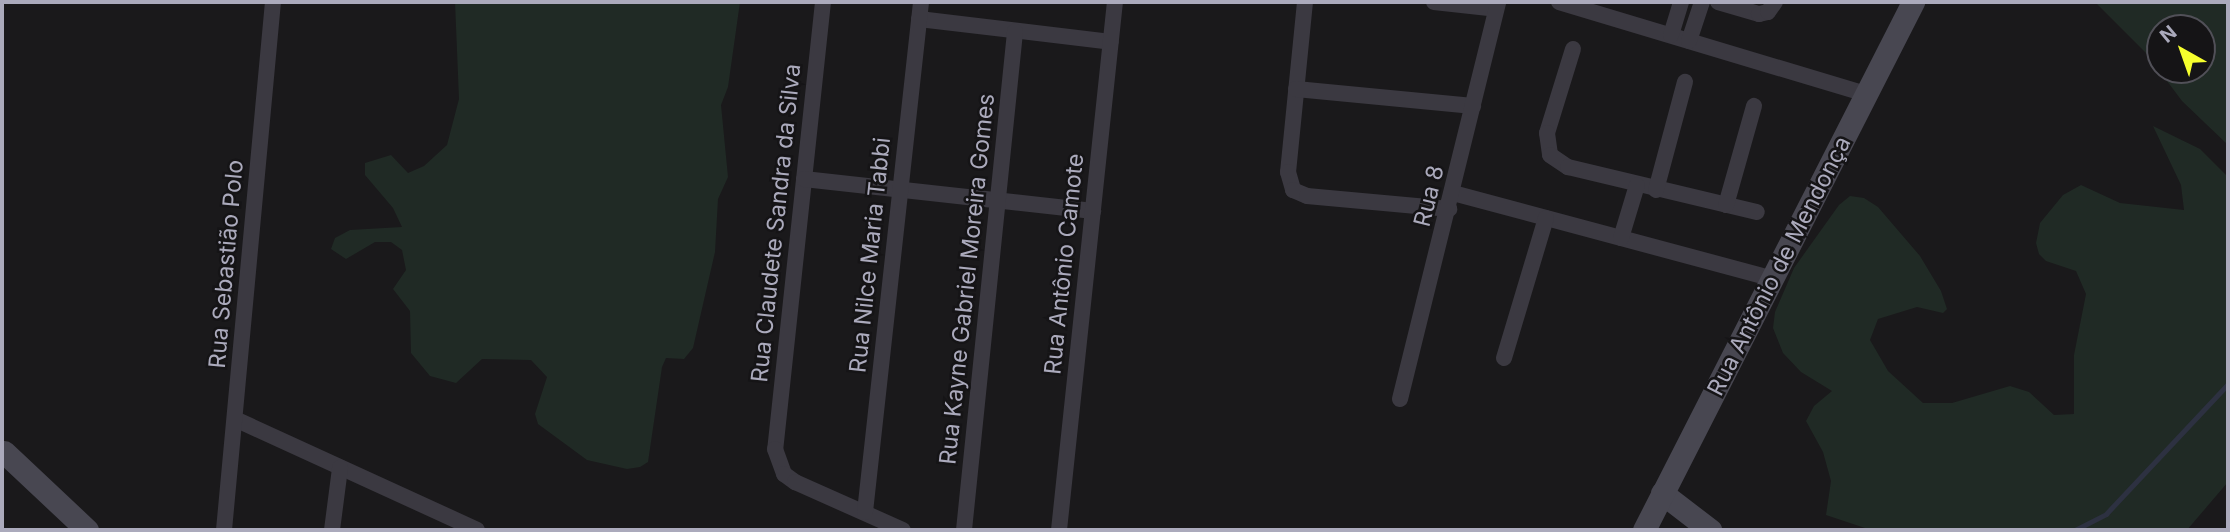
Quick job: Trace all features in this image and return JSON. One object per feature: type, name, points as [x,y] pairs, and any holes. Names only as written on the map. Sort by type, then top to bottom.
[{"type":"street","name":"Rua Sebastião Polo","points":[[224,530],[273,2]]},
{"type":"street","name":"Rua Claudete Sandra da Silva","points":[[823,2],[775,449],[784,474],[795,482],[865,512]]},
{"type":"street","name":"Rua Nilce Maria Tabbi","points":[[865,512],[921,2]]},
{"type":"street","name":"Rua Antônio Camote","points":[[1059,530],[1115,2]]},
{"type":"street","points":[[1304,2],[1288,172],[1293,190],[1307,196],[1451,201],[1546,218],[1774,279]]},
{"type":"street","points":[[1434,2],[1497,5]]},
{"type":"street","points":[[1559,2],[1866,94]]},
{"type":"street","points":[[1671,35],[1681,2]]},
{"type":"street","points":[[1689,41],[1702,2]]},
{"type":"street","points":[[1718,2],[1759,14],[1768,12],[1775,2]]},
{"type":"street","name":"Rua Antônio de Mendonça","points":[[1644,530],[1913,2]]},
{"type":"street","name":"Rua 8","points":[[1400,399],[1451,201],[1497,5]]},
{"type":"street","points":[[919,19],[1111,42]]},
{"type":"street","name":"Rua Kayne Gabriel Moreira Gomes","points":[[964,530],[1014,32]]},
{"type":"street","points":[[1573,49],[1547,133],[1547,152],[1568,167],[1757,212]]},
{"type":"street","points":[[1656,190],[1685,82]]},
{"type":"street","points":[[1296,89],[1473,106]]},
{"type":"street","points":[[1726,205],[1754,106]]},
{"type":"street","points":[[804,179],[1093,211]]},
{"type":"street","points":[[1621,238],[1637,185]]},
{"type":"street","points":[[1504,358],[1546,218]]},
{"type":"street","points":[[235,419],[477,530]]},
{"type":"street","points":[[3,446],[88,530]]},
{"type":"street","points":[[332,530],[340,468]]},
{"type":"street","points":[[1662,493],[1710,530]]},
{"type":"street","points":[[865,512],[903,530]]},
{"type":"shaded area","points":[[455,2],[740,2],[728,87],[721,105],[728,177],[718,199],[715,252],[693,348],[684,359],[666,358],[662,367],[648,462],[640,467],[627,469],[587,460],[538,424],[535,414],[547,377],[531,360],[482,359],[456,383],[430,376],[411,353],[410,311],[393,289],[406,270],[402,250],[391,242],[375,242],[346,259],[331,249],[335,238],[350,230],[402,227],[393,208],[365,175],[365,163],[391,155],[408,173],[424,166],[447,145],[459,99]]},
{"type":"shaded area","points":[[2095,2],[2228,2],[2228,145],[2182,101],[2169,84],[2216,84],[2216,14],[2146,14],[2146,53]]},
{"type":"shaded area","points":[[2153,126],[2200,149],[2228,177],[2228,482],[2187,530],[1871,530],[1826,515],[1831,481],[1823,452],[1806,421],[1814,406],[1832,391],[1801,372],[1783,353],[1773,328],[1775,312],[1794,268],[1839,205],[1850,196],[1864,198],[1878,207],[1920,256],[1941,291],[1947,309],[1943,313],[1917,307],[1878,319],[1870,340],[1888,371],[1923,403],[1952,403],[2010,386],[2029,392],[2054,415],[2074,414],[2074,355],[2086,294],[2076,271],[2046,261],[2039,254],[2036,243],[2040,223],[2063,195],[2081,185],[2120,203],[2184,210],[2181,185]]},
{"type":"waterway","points":[[2075,530],[2106,514],[2228,384]]}]
